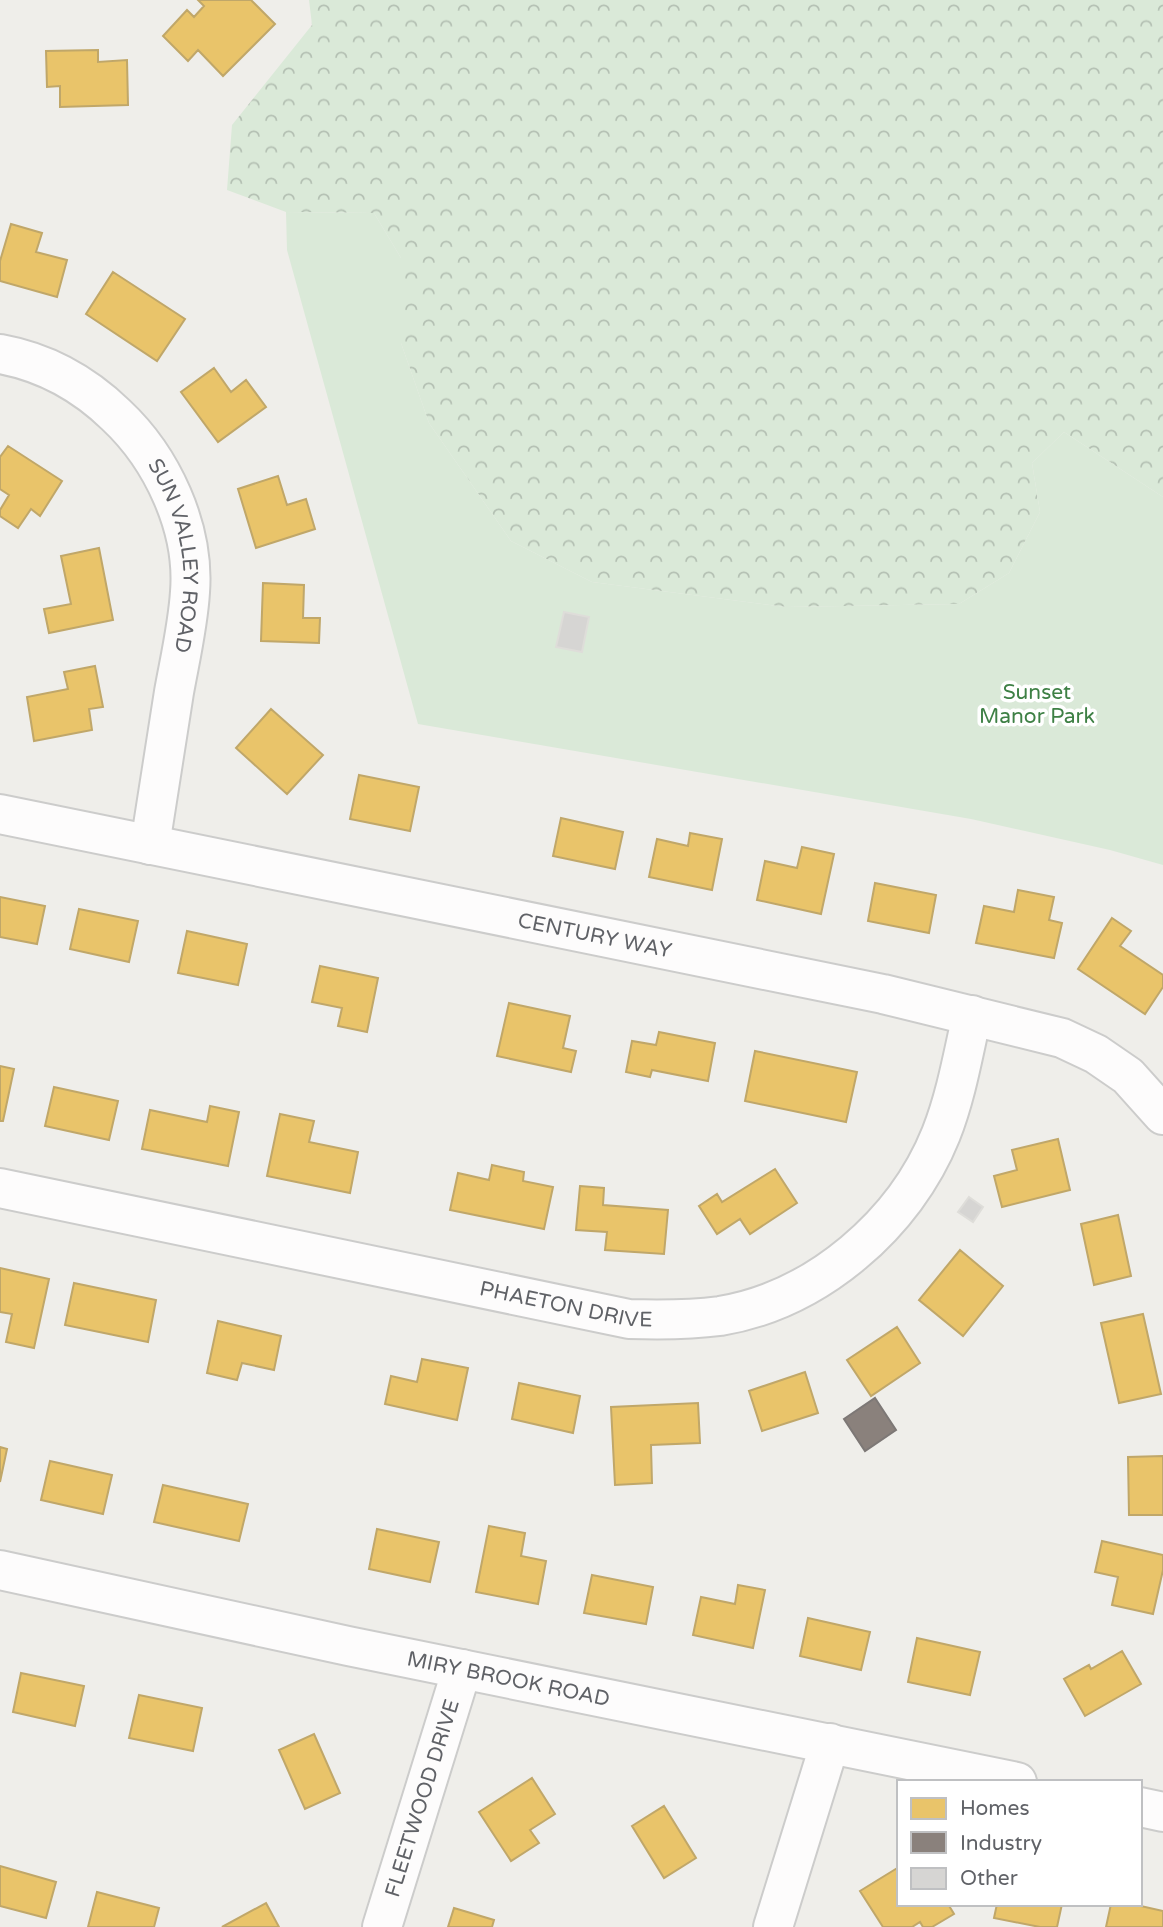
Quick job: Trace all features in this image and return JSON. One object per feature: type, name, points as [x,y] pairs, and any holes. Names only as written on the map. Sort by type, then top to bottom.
[{"type":"street","name":"SUN VALLEY ROAD","points":[[0,354],[18,357],[60,374],[99,398],[129,427],[154,460],[174,501],[187,545],[190,590],[150,845]]},
{"type":"street","name":"CENTURY WAY","points":[[0,814],[883,994],[1062,1038],[1096,1054],[1128,1076],[1163,1115]]},
{"type":"street","name":"PHAETON DRIVE","points":[[0,1188],[629,1319],[676,1321],[722,1315],[772,1301],[819,1278],[857,1250],[890,1218],[920,1176],[941,1134],[955,1090],[972,1015]]},
{"type":"street","name":"MIRY BROOK ROAD","points":[[0,1570],[461,1669],[1007,1780]]},
{"type":"street","name":"FLEETWOOD DRIVE","points":[[382,1927],[461,1669]]},
{"type":"street","points":[[773,1927],[830,1743]]},
{"type":"street","points":[[1142,1807],[1163,1812]]},
{"type":"green space","points":[[309,0],[1163,0],[1163,497],[1064,432],[1032,463],[1040,512],[1009,573],[959,604],[786,607],[592,582],[511,541],[429,423],[401,343],[401,258],[374,213],[286,212],[227,190],[232,125],[312,25]]},
{"type":"green space","name":"Sunset Manor Park","points":[[286,212],[374,213],[401,258],[401,343],[429,423],[511,541],[592,582],[786,607],[959,604],[1009,573],[1040,512],[1032,463],[1064,432],[1163,497],[1163,865],[1110,850],[971,819],[418,724],[287,250]]},
{"type":"building: Homes","points":[[198,0],[251,0],[275,24],[223,76],[198,50],[188,61],[163,36],[187,10],[194,17],[204,6]]},
{"type":"building: Homes","points":[[98,50],[98,62],[127,60],[128,105],[60,107],[60,86],[47,87],[46,51]]},
{"type":"building: Homes","points":[[11,224],[42,233],[36,252],[67,260],[57,297],[0,281],[0,261]]},
{"type":"building: Homes","points":[[113,272],[185,319],[157,361],[86,314]]},
{"type":"building: Homes","points":[[214,368],[231,392],[246,380],[266,407],[218,442],[181,392]]},
{"type":"building: Homes","points":[[8,446],[62,481],[40,516],[31,509],[18,528],[0,516],[0,510],[9,495],[0,489],[0,457]]},
{"type":"building: Homes","points":[[278,476],[287,505],[306,499],[315,529],[256,548],[238,489]]},
{"type":"building: Homes","points":[[99,548],[113,620],[49,633],[44,609],[71,604],[61,556]]},
{"type":"building: Homes","points":[[263,583],[304,585],[303,618],[320,618],[319,643],[261,641]]},
{"type":"building: Homes","points":[[95,666],[103,707],[89,709],[92,730],[34,741],[27,697],[68,689],[64,672]]},
{"type":"building: Homes","points":[[271,709],[323,755],[287,794],[236,748]]},
{"type":"building: Homes","points":[[359,775],[419,787],[410,831],[350,819]]},
{"type":"building: Homes","points":[[561,818],[623,832],[615,869],[553,856]]},
{"type":"building: Homes","points":[[690,833],[722,839],[712,890],[649,877],[657,839],[688,846]]},
{"type":"building: Homes","points":[[802,847],[834,854],[821,914],[757,900],[765,861],[797,868]]},
{"type":"building: Homes","points":[[875,883],[936,895],[929,933],[868,921]]},
{"type":"building: Homes","points":[[1018,890],[1054,897],[1049,920],[1062,923],[1054,958],[976,943],[984,906],[1014,912]]},
{"type":"building: Homes","points":[[0,897],[45,906],[37,944],[0,937]]},
{"type":"building: Homes","points":[[79,909],[138,921],[129,962],[70,949]]},
{"type":"building: Homes","points":[[1112,918],[1131,931],[1120,946],[1163,975],[1163,987],[1145,1014],[1078,969]]},
{"type":"building: Homes","points":[[187,931],[247,944],[238,985],[178,973]]},
{"type":"building: Homes","points":[[320,966],[378,978],[367,1032],[338,1026],[342,1008],[312,1002]]},
{"type":"building: Homes","points":[[509,1003],[570,1016],[563,1048],[576,1051],[571,1072],[497,1056]]},
{"type":"building: Homes","points":[[659,1032],[715,1043],[708,1081],[652,1070],[650,1077],[626,1072],[632,1041],[656,1045]]},
{"type":"building: Homes","points":[[755,1051],[857,1072],[846,1122],[745,1101]]},
{"type":"building: Homes","points":[[0,1066],[14,1069],[3,1121],[0,1121]]},
{"type":"building: Homes","points":[[54,1087],[118,1101],[109,1140],[45,1126]]},
{"type":"building: Homes","points":[[210,1106],[239,1112],[228,1166],[142,1149],[150,1110],[207,1122]]},
{"type":"building: Homes","points":[[280,1114],[314,1121],[309,1142],[358,1152],[350,1193],[267,1176]]},
{"type":"building: Homes","points":[[1058,1139],[1070,1190],[1002,1207],[994,1176],[1017,1170],[1012,1150]]},
{"type":"building: Homes","points":[[492,1165],[524,1172],[523,1181],[553,1187],[544,1229],[450,1210],[458,1173],[489,1180]]},
{"type":"building: Homes","points":[[775,1169],[797,1203],[750,1234],[740,1219],[717,1234],[699,1206],[717,1194],[722,1202]]},
{"type":"building: Homes","points":[[580,1186],[604,1188],[603,1205],[668,1210],[664,1254],[605,1250],[607,1232],[576,1230]]},
{"type":"building: Homes","points":[[1118,1215],[1131,1276],[1094,1285],[1081,1224]]},
{"type":"building: Homes","points":[[960,1250],[1003,1286],[963,1336],[919,1300]]},
{"type":"building: Homes","points":[[0,1268],[49,1279],[34,1348],[6,1342],[12,1314],[0,1312]]},
{"type":"building: Homes","points":[[74,1283],[156,1300],[148,1342],[65,1325]]},
{"type":"building: Homes","points":[[1143,1314],[1161,1394],[1119,1403],[1101,1323]]},
{"type":"building: Homes","points":[[218,1321],[281,1336],[274,1370],[242,1363],[237,1380],[207,1373]]},
{"type":"building: Homes","points":[[897,1327],[920,1363],[871,1396],[847,1360]]},
{"type":"building: Homes","points":[[422,1359],[468,1368],[457,1420],[385,1404],[391,1376],[417,1382]]},
{"type":"building: Homes","points":[[805,1372],[818,1413],[762,1431],[749,1391]]},
{"type":"building: Homes","points":[[519,1383],[580,1396],[573,1433],[512,1419]]},
{"type":"building: Homes","points":[[698,1403],[700,1443],[651,1445],[652,1483],[615,1485],[611,1407]]},
{"type":"building: Homes","points":[[0,1447],[7,1449],[0,1482]]},
{"type":"building: Homes","points":[[1163,1456],[1163,1515],[1129,1515],[1128,1457]]},
{"type":"building: Homes","points":[[50,1461],[112,1475],[103,1514],[41,1500]]},
{"type":"building: Homes","points":[[163,1485],[248,1504],[239,1541],[154,1522]]},
{"type":"building: Homes","points":[[489,1526],[525,1533],[521,1556],[546,1561],[538,1604],[476,1592]]},
{"type":"building: Homes","points":[[377,1529],[439,1542],[430,1582],[369,1569]]},
{"type":"building: Homes","points":[[1102,1541],[1163,1555],[1163,1570],[1153,1614],[1112,1605],[1118,1577],[1095,1572]]},
{"type":"building: Homes","points":[[592,1575],[653,1587],[646,1624],[584,1613]]},
{"type":"building: Homes","points":[[738,1585],[765,1590],[753,1648],[693,1635],[701,1597],[735,1604]]},
{"type":"building: Homes","points":[[808,1618],[870,1632],[861,1670],[800,1656]]},
{"type":"building: Homes","points":[[917,1638],[980,1652],[970,1695],[908,1682]]},
{"type":"building: Homes","points":[[1122,1651],[1141,1684],[1085,1716],[1064,1679],[1089,1665],[1091,1669]]},
{"type":"building: Homes","points":[[21,1673],[84,1686],[75,1726],[13,1712]]},
{"type":"building: Homes","points":[[139,1695],[202,1708],[193,1751],[129,1738]]},
{"type":"building: Homes","points":[[314,1734],[340,1793],[305,1809],[279,1750]]},
{"type":"building: Homes","points":[[532,1778],[555,1814],[530,1830],[539,1843],[511,1861],[479,1812]]},
{"type":"building: Homes","points":[[664,1806],[696,1858],[664,1878],[632,1826]]},
{"type":"building: Homes","points":[[0,1866],[56,1882],[46,1918],[0,1906]]},
{"type":"building: Homes","points":[[897,1868],[897,1906],[949,1906],[954,1914],[932,1927],[923,1927],[920,1922],[912,1927],[883,1927],[860,1891]]},
{"type":"building: Homes","points":[[97,1892],[159,1908],[154,1927],[88,1927]]},
{"type":"building: Homes","points":[[266,1903],[279,1927],[222,1927]]},
{"type":"building: Homes","points":[[997,1906],[1062,1906],[1057,1927],[1040,1927],[994,1918]]},
{"type":"building: Homes","points":[[1111,1906],[1141,1906],[1163,1911],[1163,1927],[1106,1927]]},
{"type":"building: Homes","points":[[454,1908],[494,1920],[492,1927],[448,1927]]},
{"type":"building: Industry","points":[[875,1398],[896,1430],[865,1451],[844,1419]]},
{"type":"building: Other","points":[[564,612],[589,617],[582,652],[556,647]]},
{"type":"building: Other","points":[[969,1197],[983,1207],[973,1222],[958,1212]]}]
